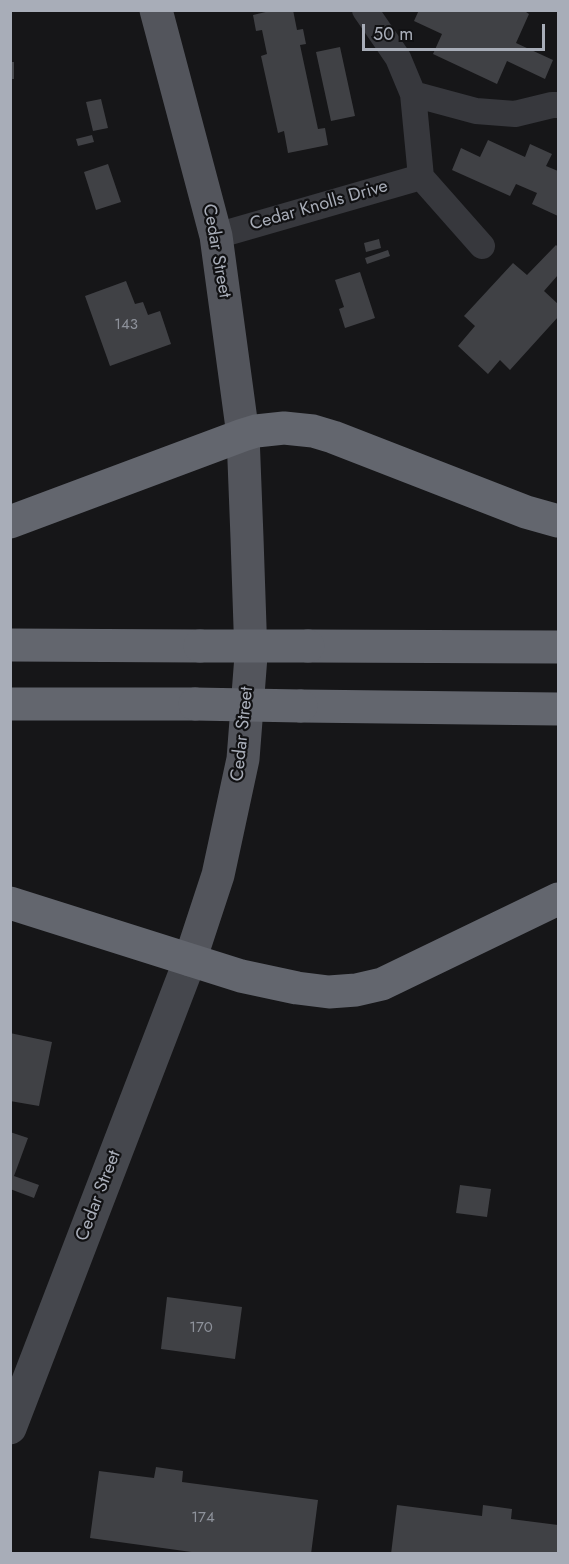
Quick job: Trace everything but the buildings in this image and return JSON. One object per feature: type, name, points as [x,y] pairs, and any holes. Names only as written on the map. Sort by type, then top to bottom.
[{"type":"highway","points":[[10,522],[243,435],[284,428],[313,431],[333,437],[526,512],[558,521]]},
{"type":"highway","points":[[10,645],[558,647]]},
{"type":"highway","points":[[10,704],[558,709]]},
{"type":"highway","points":[[10,903],[241,976],[329,992],[356,990],[382,984],[402,976],[558,899]]},
{"type":"main road","name":"Cedar Street","points":[[10,1428],[190,960],[218,875],[243,759],[251,656],[243,435],[216,236],[156,10]]},
{"type":"street","points":[[365,10],[398,58],[413,94],[421,177],[482,246]]},
{"type":"street","points":[[413,94],[476,111],[515,114],[558,105]]},
{"type":"street","name":"Cedar Knolls Drive","points":[[216,236],[421,177]]}]
